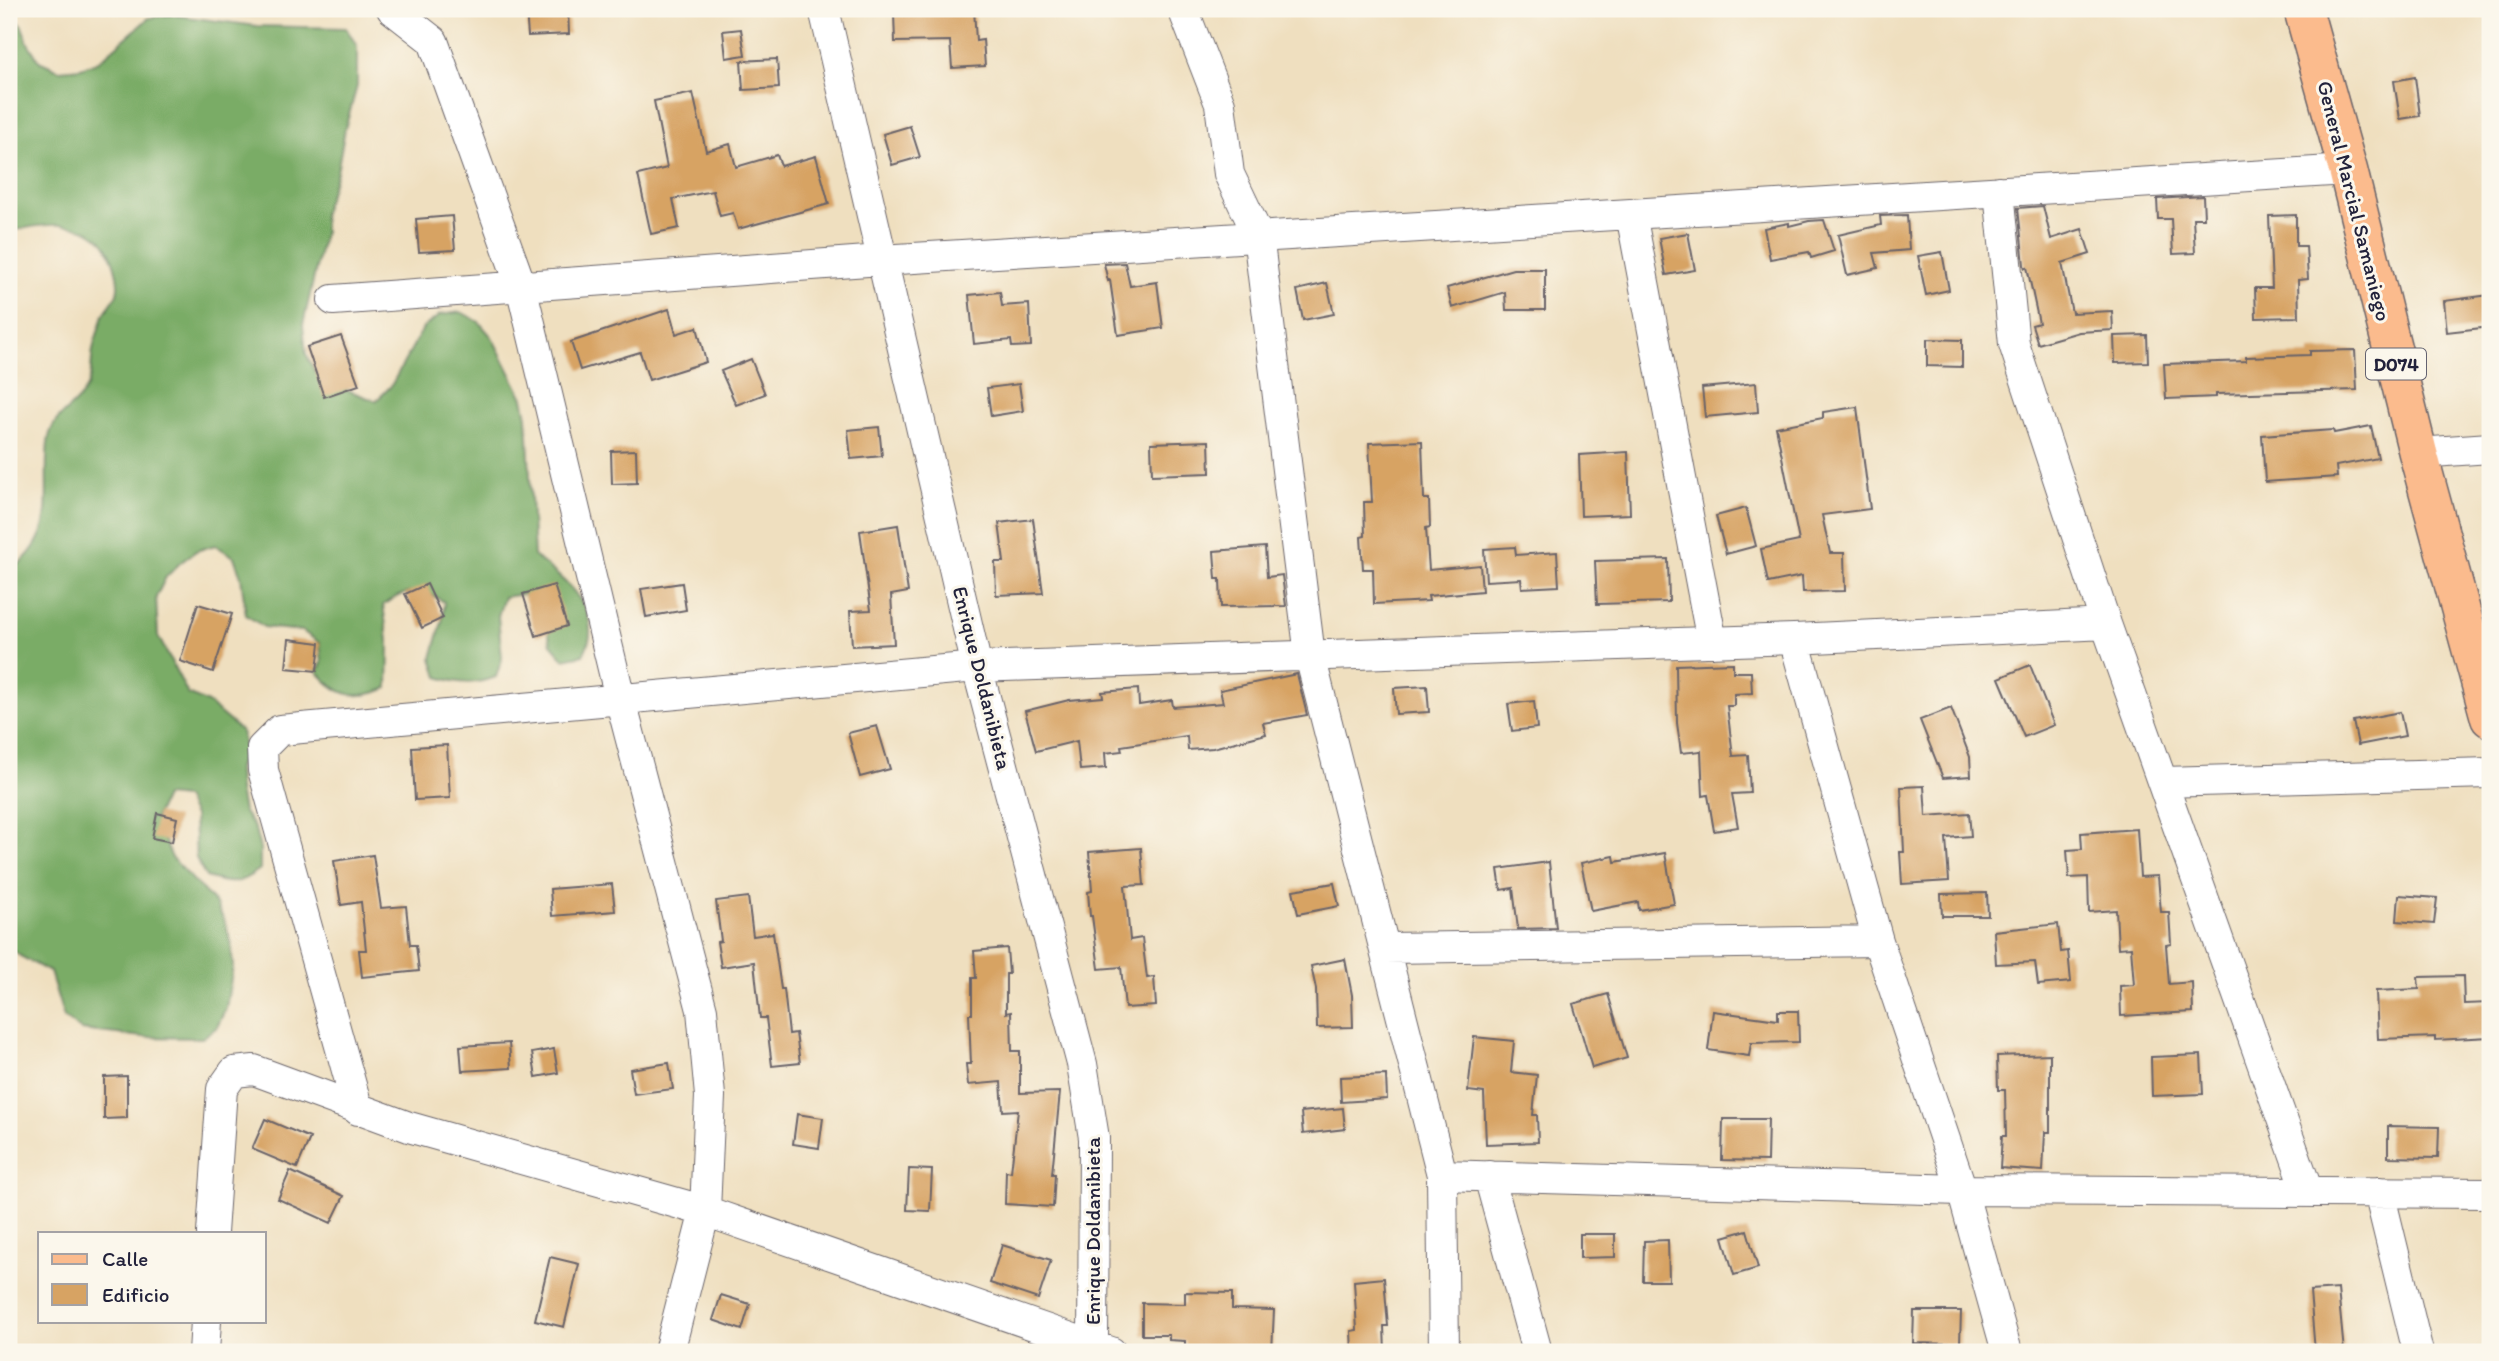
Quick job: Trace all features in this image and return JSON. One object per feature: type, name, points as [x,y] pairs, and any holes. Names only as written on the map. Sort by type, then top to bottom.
[{"type":"main road","name":"General Marcial Samaniego","points":[[2304,9],[2348,170],[2418,453],[2490,718]]},
{"type":"street","points":[[392,9],[433,41],[521,286],[620,698],[702,1010],[710,1096],[705,1211],[668,1352]]},
{"type":"street","name":"Enrique Doldanibieta","points":[[824,9],[977,667],[1084,1077],[1094,1138],[1099,1350]]},
{"type":"street","points":[[1183,9],[1220,104],[1229,174],[1258,236],[1310,656],[1442,1175],[1444,1352]]},
{"type":"street","points":[[332,300],[881,260],[2348,170]]},
{"type":"street","points":[[1999,191],[2014,344],[2106,624],[2308,1192]]},
{"type":"street","points":[[1631,214],[1712,642]]},
{"type":"street","points":[[2418,453],[2490,448]]},
{"type":"street","points":[[358,1110],[263,770],[262,748],[280,730],[977,667],[1794,639],[2106,624]]},
{"type":"street","points":[[1794,639],[1878,941],[1962,1191],[2007,1352]]},
{"type":"street","points":[[2163,782],[2490,772]]},
{"type":"street","points":[[1386,948],[1878,941]]},
{"type":"street","points":[[212,1232],[222,1088],[234,1072],[254,1070],[409,1127],[705,1211],[1099,1350]]},
{"type":"street","points":[[1442,1175],[1962,1191],[2490,1193]]},
{"type":"street","points":[[1489,1176],[1537,1352]]},
{"type":"street","points":[[2379,1192],[2418,1352]]},
{"type":"street","points":[[204,1352],[206,1322]]},
{"type":"green space","points":[[171,15],[257,26],[346,28],[357,46],[357,86],[337,172],[323,213],[324,233],[303,325],[306,354],[315,372],[334,385],[376,401],[391,386],[423,328],[440,315],[461,312],[479,322],[492,337],[523,398],[527,417],[534,556],[554,571],[580,599],[586,610],[590,634],[583,655],[564,659],[551,644],[547,625],[523,594],[504,597],[498,616],[502,658],[496,677],[467,683],[453,681],[438,677],[432,658],[443,618],[444,602],[420,592],[406,593],[383,605],[389,647],[388,688],[367,694],[349,694],[333,686],[317,671],[322,663],[320,643],[302,631],[264,627],[246,615],[241,577],[234,557],[215,545],[196,551],[166,577],[156,597],[158,636],[188,694],[208,703],[241,731],[245,750],[238,768],[239,790],[243,811],[255,829],[260,849],[260,869],[253,874],[234,882],[215,880],[206,877],[196,858],[194,816],[185,798],[165,796],[155,818],[172,858],[215,903],[225,922],[231,943],[233,967],[226,1008],[217,1027],[202,1038],[143,1037],[81,1030],[64,1018],[50,972],[9,947],[9,572],[25,558],[43,529],[50,433],[53,425],[79,399],[87,386],[95,341],[103,316],[116,296],[118,285],[106,246],[84,229],[54,225],[9,232],[9,16],[21,24],[39,61],[59,70],[81,68],[99,61],[149,18]]},
{"type":"building","points":[[526,9],[568,9],[569,34],[528,36]]},
{"type":"building","points":[[945,9],[974,9],[976,41],[983,40],[985,66],[952,68],[950,41],[895,42],[894,13],[945,12]]},
{"type":"building","points":[[741,29],[745,55],[726,58],[723,31]]},
{"type":"building","points":[[777,59],[779,88],[743,90],[741,61]]},
{"type":"building","points":[[2415,77],[2420,116],[2400,119],[2394,81]]},
{"type":"building","points":[[693,93],[706,151],[730,144],[736,167],[777,155],[781,166],[816,156],[829,204],[738,229],[733,213],[720,216],[713,191],[673,199],[679,228],[651,234],[638,175],[667,168],[654,101]]},
{"type":"building","points":[[910,126],[920,157],[892,165],[883,134]]},
{"type":"building","points":[[2203,196],[2204,218],[2193,218],[2195,253],[2173,254],[2171,219],[2158,219],[2157,199]]},
{"type":"building","points":[[2043,206],[2051,239],[2082,229],[2090,254],[2062,263],[2072,313],[2112,311],[2113,330],[2079,332],[2038,344],[2032,325],[2039,323],[2027,267],[2024,265],[2018,208]]},
{"type":"building","points":[[1907,215],[1909,250],[1874,253],[1878,268],[1847,275],[1838,235],[1881,225],[1880,216]]},
{"type":"building","points":[[2296,215],[2296,246],[2306,246],[2308,279],[2298,280],[2299,317],[2256,318],[2255,288],[2272,288],[2269,216]]},
{"type":"building","points":[[452,216],[455,250],[419,252],[416,219]]},
{"type":"building","points":[[1824,220],[1834,251],[1811,258],[1809,252],[1770,259],[1764,228]]},
{"type":"building","points":[[1688,233],[1695,270],[1666,275],[1659,238]]},
{"type":"building","points":[[1942,252],[1949,290],[1926,295],[1918,256]]},
{"type":"building","points":[[1125,263],[1130,286],[1157,282],[1163,328],[1118,335],[1110,280],[1108,281],[1104,264]]},
{"type":"building","points":[[1513,269],[1545,269],[1545,310],[1506,310],[1505,292],[1452,308],[1447,288]]},
{"type":"building","points":[[1327,283],[1334,314],[1303,320],[1297,290]]},
{"type":"building","points":[[1000,292],[1002,306],[1029,304],[1031,346],[1012,347],[1011,340],[974,344],[969,295]]},
{"type":"building","points":[[2490,295],[2490,327],[2447,332],[2444,301]]},
{"type":"building","points":[[669,309],[676,334],[697,327],[706,362],[649,380],[640,352],[580,370],[571,342]]},
{"type":"building","points":[[2147,335],[2148,362],[2115,363],[2114,336]]},
{"type":"building","points":[[341,336],[359,385],[324,397],[307,347]]},
{"type":"building","points":[[1927,339],[1962,340],[1962,367],[1927,366]]},
{"type":"building","points":[[2355,350],[2357,390],[2216,394],[2216,397],[2166,399],[2164,364],[2246,361],[2246,357],[2310,355],[2310,351]]},
{"type":"building","points":[[751,359],[765,394],[736,405],[721,371]]},
{"type":"building","points":[[1756,383],[1758,412],[1705,417],[1702,388]]},
{"type":"building","points":[[1019,384],[1023,411],[991,416],[987,388]]},
{"type":"building","points":[[1857,407],[1870,509],[1822,515],[1830,553],[1844,553],[1845,591],[1803,592],[1802,576],[1768,583],[1761,549],[1799,541],[1776,427],[1823,418],[1823,412]]},
{"type":"building","points":[[2371,426],[2378,458],[2336,466],[2337,477],[2265,482],[2262,435],[2333,430],[2334,433]]},
{"type":"building","points":[[879,427],[882,456],[851,459],[848,430]]},
{"type":"building","points":[[1209,441],[1210,473],[1152,475],[1151,443]]},
{"type":"building","points":[[1422,441],[1424,499],[1429,499],[1430,527],[1426,528],[1429,570],[1480,565],[1482,591],[1428,596],[1429,601],[1374,604],[1373,569],[1363,569],[1361,537],[1365,536],[1364,502],[1372,502],[1369,443]]},
{"type":"building","points":[[636,450],[637,483],[612,484],[611,451]]},
{"type":"building","points":[[1628,452],[1630,514],[1581,516],[1579,455]]},
{"type":"building","points":[[1746,508],[1756,546],[1726,554],[1716,516]]},
{"type":"building","points":[[1033,519],[1043,593],[996,595],[995,562],[1004,562],[999,523]]},
{"type":"building","points":[[898,525],[908,592],[891,595],[894,644],[852,646],[850,611],[871,610],[860,531]]},
{"type":"building","points":[[1265,547],[1267,577],[1282,575],[1286,606],[1221,607],[1220,579],[1216,579],[1214,551]]},
{"type":"building","points":[[1515,547],[1516,555],[1557,552],[1559,586],[1522,588],[1521,579],[1486,581],[1484,549]]},
{"type":"building","points":[[1668,559],[1669,602],[1597,604],[1595,561]]},
{"type":"building","points":[[682,583],[686,610],[646,617],[641,589]]},
{"type":"building","points":[[427,584],[443,618],[422,628],[405,594]]},
{"type":"building","points":[[554,585],[567,626],[536,636],[523,594]]},
{"type":"building","points":[[198,604],[232,614],[213,672],[180,661]]},
{"type":"building","points":[[289,639],[320,643],[317,671],[286,668]]},
{"type":"building","points":[[1733,663],[1733,672],[1751,672],[1752,693],[1734,694],[1734,706],[1727,706],[1733,756],[1748,755],[1750,793],[1732,794],[1738,827],[1714,831],[1708,795],[1703,796],[1701,751],[1681,753],[1677,723],[1676,665]]},
{"type":"building","points":[[2030,665],[2054,725],[2024,737],[1999,678]]},
{"type":"building","points":[[1297,674],[1307,715],[1263,723],[1266,734],[1213,748],[1188,750],[1187,736],[1121,746],[1122,751],[1105,753],[1106,768],[1080,770],[1077,741],[1036,751],[1025,711],[1069,700],[1103,697],[1102,692],[1138,689],[1139,705],[1172,700],[1173,707],[1223,703],[1220,690]]},
{"type":"building","points":[[1427,686],[1429,712],[1396,714],[1394,688]]},
{"type":"building","points":[[1534,701],[1537,728],[1512,731],[1508,704]]},
{"type":"building","points":[[1951,708],[1970,757],[1971,776],[1943,778],[1920,720]]},
{"type":"building","points":[[2400,712],[2405,736],[2358,745],[2353,721]]},
{"type":"building","points":[[877,726],[890,769],[860,777],[848,733]]},
{"type":"building","points":[[447,745],[450,798],[415,800],[412,747]]},
{"type":"building","points":[[1924,786],[1926,816],[1969,813],[1971,836],[1946,838],[1949,881],[1902,884],[1900,852],[1904,852],[1901,787]]},
{"type":"building","points":[[157,813],[177,818],[172,842],[152,838]]},
{"type":"building","points":[[2137,829],[2140,877],[2158,876],[2161,912],[2169,912],[2171,944],[2166,945],[2169,984],[2192,982],[2193,1012],[2121,1016],[2120,986],[2134,985],[2131,947],[2118,948],[2116,910],[2089,912],[2088,877],[2069,878],[2067,850],[2082,849],[2081,833]]},
{"type":"building","points":[[1141,848],[1144,885],[1125,886],[1130,940],[1142,938],[1147,978],[1154,977],[1156,1006],[1125,1008],[1121,967],[1099,969],[1090,916],[1088,892],[1092,891],[1089,852]]},
{"type":"building","points":[[1665,853],[1674,904],[1639,910],[1638,902],[1591,911],[1581,863],[1614,856],[1615,862]]},
{"type":"building","points":[[373,855],[381,908],[406,906],[410,945],[416,945],[419,971],[362,977],[359,950],[366,950],[361,902],[341,905],[334,861]]},
{"type":"building","points":[[1549,862],[1556,928],[1518,929],[1513,888],[1501,890],[1498,869]]},
{"type":"building","points":[[1334,883],[1339,906],[1298,914],[1293,890]]},
{"type":"building","points":[[612,884],[615,911],[552,916],[550,889]]},
{"type":"building","points":[[1987,893],[1988,916],[1942,916],[1941,894]]},
{"type":"building","points":[[2399,895],[2437,898],[2434,924],[2397,921]]},
{"type":"building","points":[[748,897],[753,936],[773,933],[781,989],[784,989],[789,1034],[796,1033],[800,1063],[772,1066],[766,1018],[760,1018],[754,962],[721,967],[717,942],[721,941],[716,901]]},
{"type":"building","points":[[2058,924],[2061,952],[2068,951],[2071,982],[2038,985],[2035,962],[1996,964],[1994,931]]},
{"type":"building","points":[[1007,948],[1009,974],[1006,974],[1006,1013],[1011,1012],[1012,1051],[1020,1051],[1020,1093],[1060,1092],[1052,1174],[1055,1174],[1053,1207],[1005,1204],[1006,1171],[1011,1172],[1018,1110],[1003,1111],[1001,1082],[968,1085],[966,1064],[971,1064],[969,1014],[972,1014],[972,978],[976,978],[974,951]]},
{"type":"building","points":[[1345,959],[1352,995],[1353,1027],[1317,1028],[1316,989],[1311,966]]},
{"type":"building","points":[[2463,976],[2464,1004],[2490,1003],[2490,1037],[2378,1039],[2376,991],[2419,989],[2418,977]]},
{"type":"building","points":[[1608,994],[1627,1058],[1592,1068],[1573,1004]]},
{"type":"building","points":[[1713,1011],[1778,1020],[1778,1011],[1798,1011],[1799,1042],[1751,1043],[1749,1056],[1708,1050]]},
{"type":"building","points":[[1474,1037],[1514,1041],[1511,1072],[1537,1075],[1533,1115],[1537,1115],[1538,1142],[1486,1144],[1484,1093],[1468,1091]]},
{"type":"building","points":[[509,1043],[511,1068],[462,1071],[460,1046]]},
{"type":"building","points":[[554,1049],[558,1073],[536,1077],[532,1053]]},
{"type":"building","points":[[2050,1054],[2050,1132],[2045,1132],[2043,1171],[2000,1168],[2002,1136],[2006,1136],[2005,1090],[1998,1090],[1997,1056]]},
{"type":"building","points":[[2201,1055],[2203,1094],[2152,1096],[2151,1057]]},
{"type":"building","points":[[669,1063],[673,1089],[634,1094],[630,1069]]},
{"type":"building","points":[[1386,1075],[1387,1099],[1341,1102],[1340,1077]]},
{"type":"building","points":[[127,1076],[127,1118],[104,1119],[104,1077]]},
{"type":"building","points":[[1343,1108],[1345,1129],[1303,1134],[1301,1112]]},
{"type":"building","points":[[797,1114],[823,1118],[819,1148],[793,1144]]},
{"type":"building","points":[[265,1119],[310,1138],[297,1168],[252,1149]]},
{"type":"building","points":[[1723,1119],[1768,1119],[1767,1161],[1722,1160]]},
{"type":"building","points":[[2388,1126],[2439,1127],[2438,1158],[2388,1157]]},
{"type":"building","points":[[909,1169],[932,1170],[930,1211],[907,1210]]},
{"type":"building","points":[[290,1171],[344,1196],[331,1223],[278,1199]]},
{"type":"building","points":[[1747,1230],[1758,1268],[1734,1275],[1723,1237]]},
{"type":"building","points":[[1580,1234],[1615,1234],[1615,1257],[1580,1258]]},
{"type":"building","points":[[1668,1240],[1669,1281],[1643,1281],[1644,1241]]},
{"type":"building","points":[[1002,1245],[1051,1260],[1038,1299],[990,1283]]},
{"type":"building","points":[[550,1257],[579,1264],[564,1327],[535,1320]]},
{"type":"building","points":[[1384,1278],[1388,1326],[1384,1326],[1385,1352],[1352,1352],[1351,1331],[1357,1330],[1354,1281]]},
{"type":"building","points":[[2338,1289],[2344,1352],[2315,1352],[2310,1291]]},
{"type":"building","points":[[1185,1292],[1232,1293],[1232,1309],[1274,1310],[1272,1352],[1185,1352],[1185,1341],[1169,1340],[1169,1335],[1142,1335],[1142,1303],[1185,1304]]},
{"type":"building","points":[[721,1295],[750,1304],[742,1330],[713,1320]]},
{"type":"building","points":[[1914,1311],[1961,1311],[1960,1344],[1913,1343]]}]
